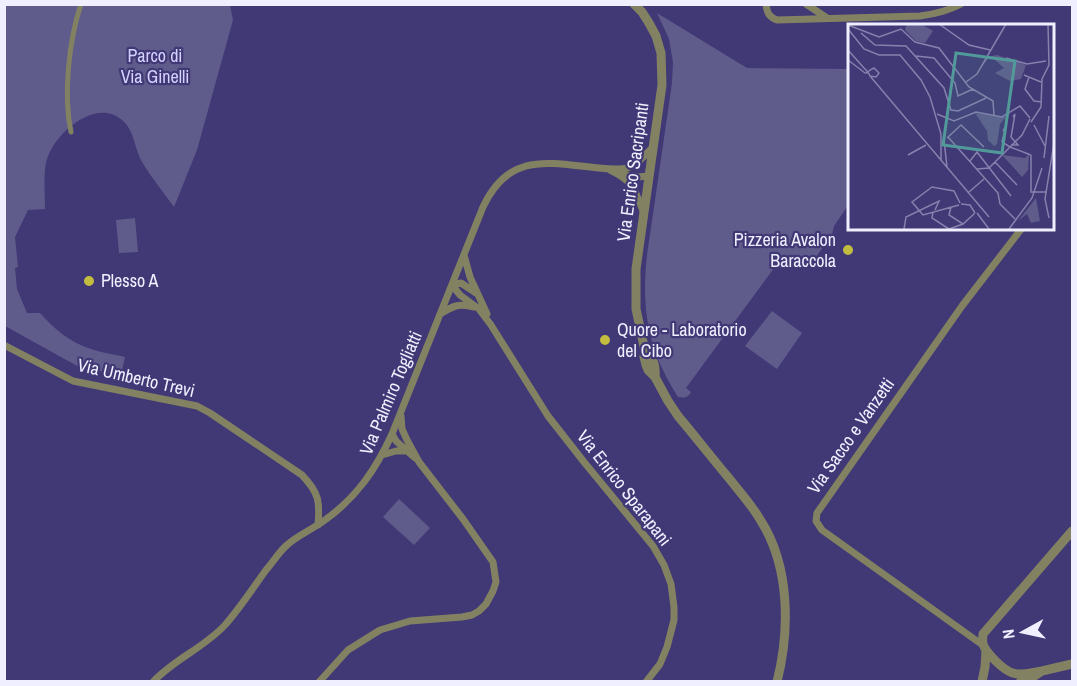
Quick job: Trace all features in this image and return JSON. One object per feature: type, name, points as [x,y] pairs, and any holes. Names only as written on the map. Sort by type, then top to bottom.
[{"type":"street","points":[[71,132],[67,91],[72,42],[81,4]]},
{"type":"street","name":"Via Enrico Sacripanti","points":[[634,4],[650,22],[656,36],[661,53],[662,85],[636,269],[636,309],[645,351],[651,356],[656,368],[655,376],[668,401],[691,433],[751,505],[763,523],[779,560],[786,626],[777,681]]},
{"type":"street","points":[[765,4],[767,13],[771,18],[777,20],[934,15],[961,4]]},
{"type":"street","points":[[806,4],[827,18]]},
{"type":"street","name":"Via Palmiro Togliatti","points":[[620,171],[632,166],[653,147]]},
{"type":"street","name":"Via Palmiro Togliatti","points":[[153,681],[224,626],[287,545],[334,514],[354,496],[367,480],[382,456],[401,414],[464,254],[490,193],[497,183],[518,168],[539,163],[608,169],[648,176]]},
{"type":"street","points":[[620,171],[636,192],[643,211]]},
{"type":"street","name":"Via Sacco e Vanzetti","points":[[1020,230],[962,306],[817,513],[816,521],[822,530],[985,648],[1010,672],[1022,674],[1042,671]]},
{"type":"street","name":"Via Enrico Sparapani","points":[[464,254],[470,277],[491,325]]},
{"type":"street","points":[[452,285],[461,283],[479,296]]},
{"type":"street","name":"Via Enrico Sparapani","points":[[452,285],[460,295],[479,309],[548,416],[653,546],[664,564],[671,584],[674,620],[668,647],[660,664],[646,681]]},
{"type":"street","points":[[440,314],[453,306],[464,305],[479,309]]},
{"type":"street","name":"Via Umberto Trevi","points":[[4,345],[73,381],[196,406],[210,413],[294,469],[306,480],[318,496],[318,525]]},
{"type":"street","points":[[319,681],[348,650],[380,630],[410,621],[472,615],[486,604],[496,582],[493,561],[419,462],[406,441],[401,414]]},
{"type":"street","points":[[392,434],[406,441]]},
{"type":"street","points":[[392,434],[396,441],[419,462]]},
{"type":"street","points":[[382,456],[396,451],[406,451]]},
{"type":"street","points":[[982,681],[985,667],[983,634],[1072,531]]},
{"type":"street","points":[[1020,681],[1042,671],[1072,664]]},
{"type":"green space","name":"Parco di Via Ginelli","points":[[4,5],[230,5],[233,20],[197,150],[174,207],[142,162],[126,124],[112,114],[89,115],[67,129],[51,149],[46,164],[45,209],[28,210],[15,237],[18,267],[15,268],[17,289],[27,313],[40,313],[76,343],[99,352],[125,357],[121,375],[79,367],[5,326]]},
{"type":"green space","points":[[657,13],[747,68],[848,69],[848,205],[834,226],[832,235],[810,265],[796,255],[780,260],[686,388],[691,392],[684,397],[678,397],[653,346],[645,294],[647,255],[672,83],[673,62],[669,39]]},
{"type":"green space","points":[[135,218],[138,252],[119,253],[116,220]]},
{"type":"green space","points":[[772,311],[802,333],[777,369],[745,346]]},
{"type":"green space","points":[[399,499],[430,528],[414,545],[383,517]]},
{"type":"place","name":"Pizzeria Avalon Baraccola","points":[[848,250]]},
{"type":"place","name":"Plesso A","points":[[89,281]]},
{"type":"place","name":"Quore - Laboratorio del Cibo","points":[[605,340]]}]
